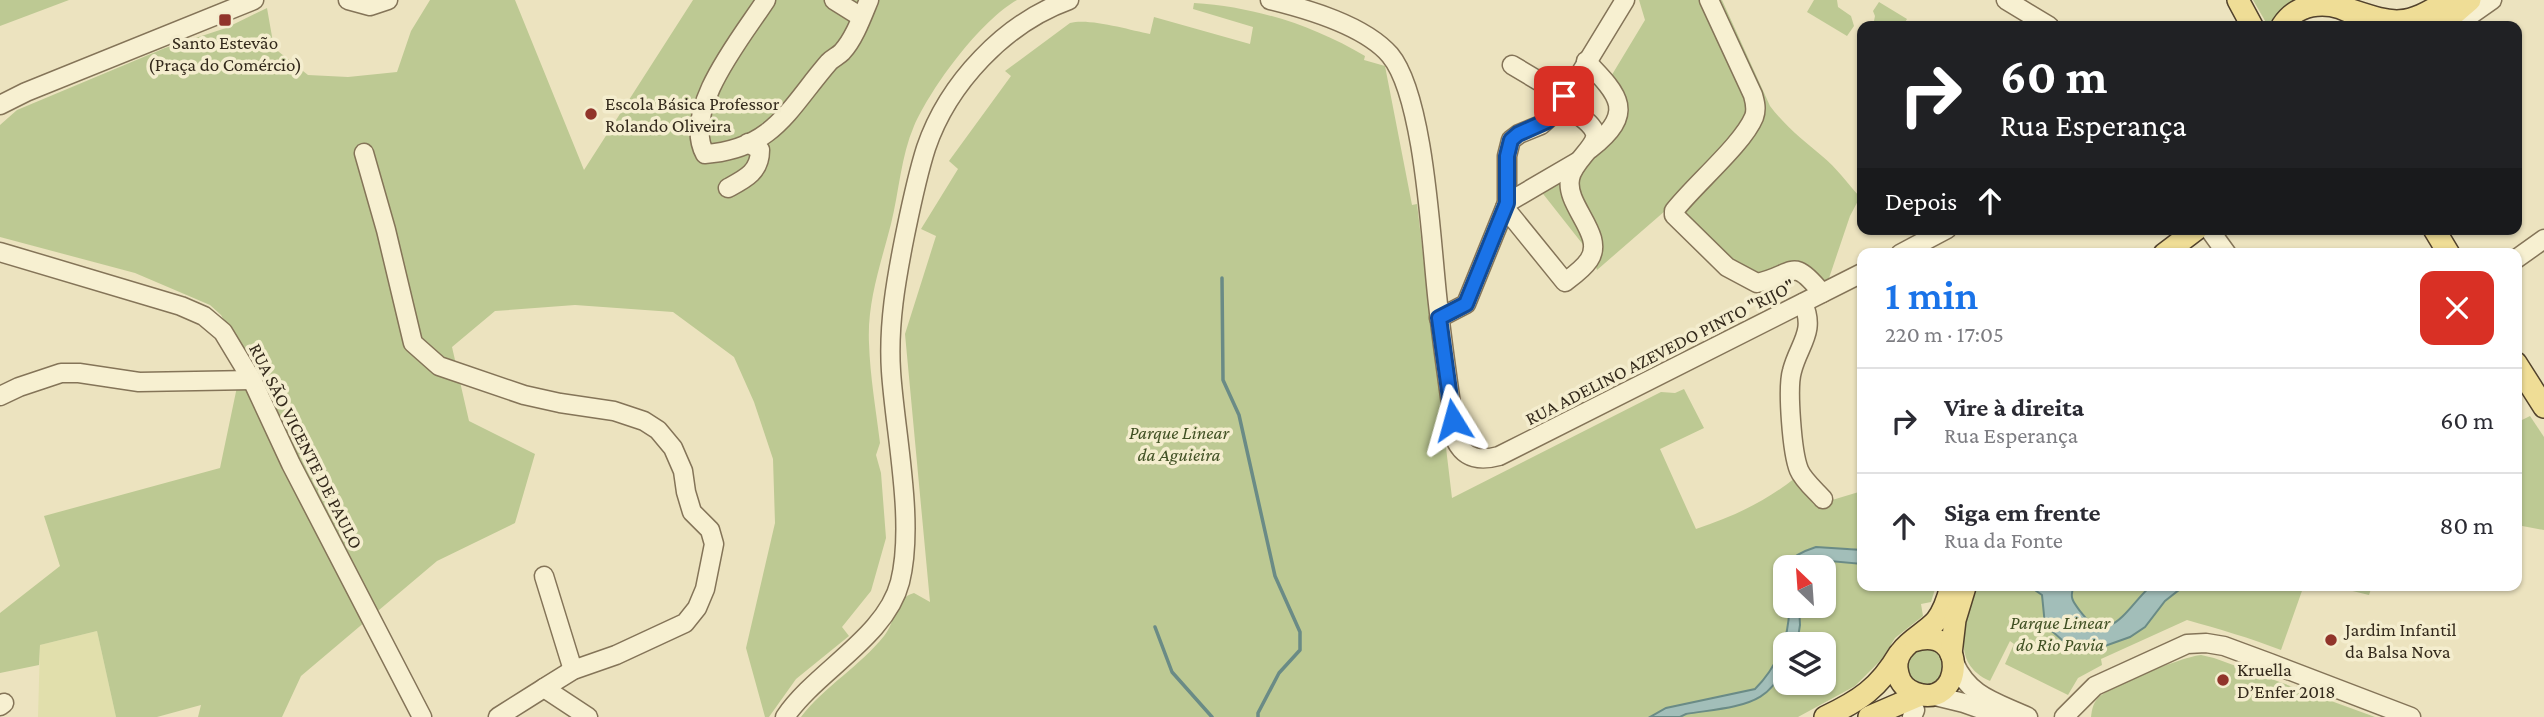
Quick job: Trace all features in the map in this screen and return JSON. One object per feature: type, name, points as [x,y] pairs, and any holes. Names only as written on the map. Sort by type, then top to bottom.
[{"type":"main road","points":[[2238,0],[2249,21]]},
{"type":"main road","points":[[2287,21],[2298,10],[2313,4],[2340,3],[2417,18],[2448,0]]},
{"type":"main road","points":[[2446,21],[2470,0]]},
{"type":"main road","points":[[2340,3],[2360,21]]},
{"type":"main road","points":[[2155,248],[2172,235]]},
{"type":"main road","points":[[2172,248],[2189,235]]},
{"type":"main road","points":[[2522,372],[2544,407]]},
{"type":"main road","points":[[1825,717],[1856,702],[1869,692],[1907,645],[1938,618],[1956,593]]},
{"type":"main road","points":[[1869,717],[1919,704],[1945,688],[1951,680],[1956,593]]},
{"type":"main road","points":[[1919,704],[1899,679],[1897,662],[1907,645],[1930,638],[1939,641],[1953,658]]},
{"type":"street","points":[[1,103],[254,0]]},
{"type":"street","points":[[348,0],[370,6],[388,0]]},
{"type":"street","points":[[766,0],[704,100],[699,131],[700,145],[705,154],[725,152],[757,140],[776,127],[831,60],[842,52],[869,0]]},
{"type":"street","points":[[834,0],[858,15]]},
{"type":"street","points":[[785,717],[801,696],[878,621],[900,582],[904,545],[904,503],[891,369],[891,326],[898,269],[926,147],[950,100],[978,63],[1006,36],[1030,19],[1069,0]]},
{"type":"street","points":[[1270,0],[1336,20],[1388,52],[1400,69],[1411,99],[1415,122],[1439,318],[1466,304],[1506,205],[1507,156],[1511,140],[1547,121],[1558,110],[1564,96],[1625,0]]},
{"type":"street","points":[[1709,0],[1756,106],[1754,117],[1738,141],[1685,197],[1674,215],[1727,267],[1757,283],[1790,269],[1798,269],[1811,279],[1822,293]]},
{"type":"street","points":[[2006,0],[2041,21]]},
{"type":"street","points":[[2417,18],[2433,0]]},
{"type":"street","points":[[2462,21],[2492,0]]},
{"type":"street","points":[[1506,205],[1582,156],[1616,125],[1619,107],[1611,88],[1586,61]]},
{"type":"street","points":[[1506,205],[1565,282],[1588,263],[1592,256],[1587,224],[1575,206],[1570,191],[1570,177],[1594,142],[1594,130],[1566,105],[1564,96],[1512,65]]},
{"type":"street","points":[[728,188],[750,176],[759,162],[760,150],[748,143]]},
{"type":"street","points":[[364,153],[413,343],[439,366],[524,395],[634,416],[658,430],[673,448],[683,471],[685,492],[692,512],[710,530],[714,544],[705,589],[697,608],[685,623],[615,655],[573,670],[498,717]]},
{"type":"street","points":[[1911,248],[1936,235]]},
{"type":"street","points":[[2522,256],[2544,239]]},
{"type":"street","name":"RUA SÃO VICENTE DE PAULO","points":[[0,252],[181,306],[204,316],[223,331],[252,380],[291,464],[422,717]]},
{"type":"street","name":"RUA ADELINO AZEVEDO PINTO \"RIJO\"","points":[[1439,318],[1456,441],[1465,454],[1486,460],[1499,456],[1857,276]]},
{"type":"street","points":[[1804,303],[1808,331],[1792,372],[1791,417],[1799,470],[1824,499]]},
{"type":"street","points":[[0,396],[61,373],[139,382],[252,380]]},
{"type":"street","points":[[544,576],[573,670]]},
{"type":"street","points":[[2064,717],[2090,690],[2105,681],[2187,644],[2206,643],[2224,646],[2411,717]]},
{"type":"street","points":[[1953,658],[1964,681],[1978,694],[2028,717]]},
{"type":"street","points":[[544,688],[588,717]]},
{"type":"street","points":[[2084,717],[2085,695]]},
{"type":"street","points":[[1919,704],[1964,703],[2003,717]]},
{"type":"street","points":[[2064,717],[2070,717]]},
{"type":"shaded area","points":[[97,631],[116,717],[38,717],[40,645]]},
{"type":"green space","points":[[0,0],[69,0],[0,26]]},
{"type":"green space","points":[[430,0],[515,0],[584,170],[693,0],[1017,0],[988,23],[958,56],[932,92],[914,126],[906,149],[891,224],[875,283],[869,328],[880,443],[876,455],[881,473],[886,538],[871,591],[842,627],[849,636],[796,679],[769,717],[765,717],[746,648],[775,523],[773,459],[754,402],[734,357],[673,312],[575,305],[495,311],[452,347],[469,421],[535,454],[515,523],[437,561],[301,676],[282,717],[198,717],[201,705],[157,717],[116,717],[97,631],[40,645],[39,665],[0,673],[0,613],[60,566],[44,516],[220,468],[242,363],[234,338],[221,315],[210,305],[135,273],[0,237],[0,125],[17,110],[165,48],[226,28],[267,8],[274,48],[308,75],[348,77],[397,72],[411,31]]},
{"type":"green space","points":[[1639,0],[1722,0],[1770,106],[1788,127],[1832,165],[1857,194],[1857,203],[1826,287],[1797,260],[1755,281],[1673,204],[1597,270],[1592,256],[1540,190],[1617,119],[1607,83],[1645,20]]},
{"type":"green space","points":[[1814,0],[1837,0],[1838,7],[1851,16],[1854,26],[1847,36],[1807,12]]},
{"type":"green space","points":[[2253,0],[2296,0],[2281,11],[2274,21],[2265,21]]},
{"type":"green space","points":[[1879,2],[1907,19],[1874,21],[1873,11]]},
{"type":"green space","name":"Parque Linear da Aguieira","points":[[1194,3],[1217,5],[1283,19],[1345,45],[1365,56],[1364,60],[1385,66],[1412,205],[1417,204],[1452,498],[1661,392],[1675,393],[1684,389],[1704,428],[1660,449],[1696,529],[1748,508],[1795,478],[1819,504],[1857,493],[1857,549],[1848,548],[1820,555],[1773,555],[1773,618],[1789,618],[1786,632],[1773,632],[1773,666],[1755,689],[1666,708],[1650,717],[801,717],[884,636],[899,605],[907,596],[914,593],[930,602],[905,334],[936,236],[921,229],[958,169],[949,161],[1011,76],[1005,71],[1070,23],[1099,23],[1150,34],[1154,17],[1250,44],[1253,27],[1193,9]]},
{"type":"green space","points":[[2530,416],[2544,437],[2544,530],[2522,526],[2522,420]]},
{"type":"green space","points":[[1836,562],[1857,564],[1857,591],[1934,591],[1931,602],[1921,604],[1923,616],[1895,638],[1882,659],[1855,686],[1798,717],[1680,717],[1771,687],[1773,684],[1773,695],[1836,695],[1836,632],[1799,632],[1800,618],[1836,618]]},
{"type":"green space","name":"Parque Linear do Rio Pavia","points":[[1975,591],[2302,591],[2281,650],[2187,620],[2101,659],[2102,665],[2078,678],[2068,695],[2005,664],[2014,644],[2010,641],[1990,681],[1977,673],[1964,652],[1968,613]]},
{"type":"green space","name":"Parque Linear do Rio Pavia","points":[[2352,591],[2370,591],[2369,595]]},
{"type":"green space","points":[[1915,647],[1941,650],[1945,677],[1928,688],[1907,679],[1905,657]]},
{"type":"green space","points":[[2201,655],[2375,717],[2091,717],[2095,702],[2106,692],[2164,666]]},
{"type":"water","points":[[1816,547],[1857,550],[1857,564],[1836,562],[1836,555],[1798,555]]},
{"type":"water","points":[[2036,591],[2073,591],[2075,605],[2090,622],[2100,626],[2118,620],[2146,591],[2178,591],[2165,601],[2145,627],[2130,637],[2091,651],[2062,640],[2045,625],[2042,595]]},
{"type":"water","points":[[1789,618],[1800,618],[1799,632],[1786,632]]},
{"type":"water","points":[[1773,666],[1773,685],[1754,700],[1680,717],[1650,717],[1666,708],[1755,689]]},
{"type":"waterway","points":[[1222,278],[1223,380],[1239,415],[1275,576],[1300,632],[1300,650],[1279,673],[1258,717]]},
{"type":"waterway","points":[[1155,627],[1172,672],[1212,717]]},
{"type":"place","name":"Santo Estevão (Praça do Comércio)","points":[[225,20]]},
{"type":"place","name":"Escola Básica Professor Rolando Oliveira","points":[[591,114]]},
{"type":"place","name":"Jardim Infantil da Balsa Nova","points":[[2331,640]]},
{"type":"place","name":"Kruella D’Enfer 2018","points":[[2223,680]]},
{"type":"route","points":[[1453,420],[1439,318],[1466,304],[1507,203],[1507,156],[1511,140],[1547,121],[1558,110],[1564,96]]}]
